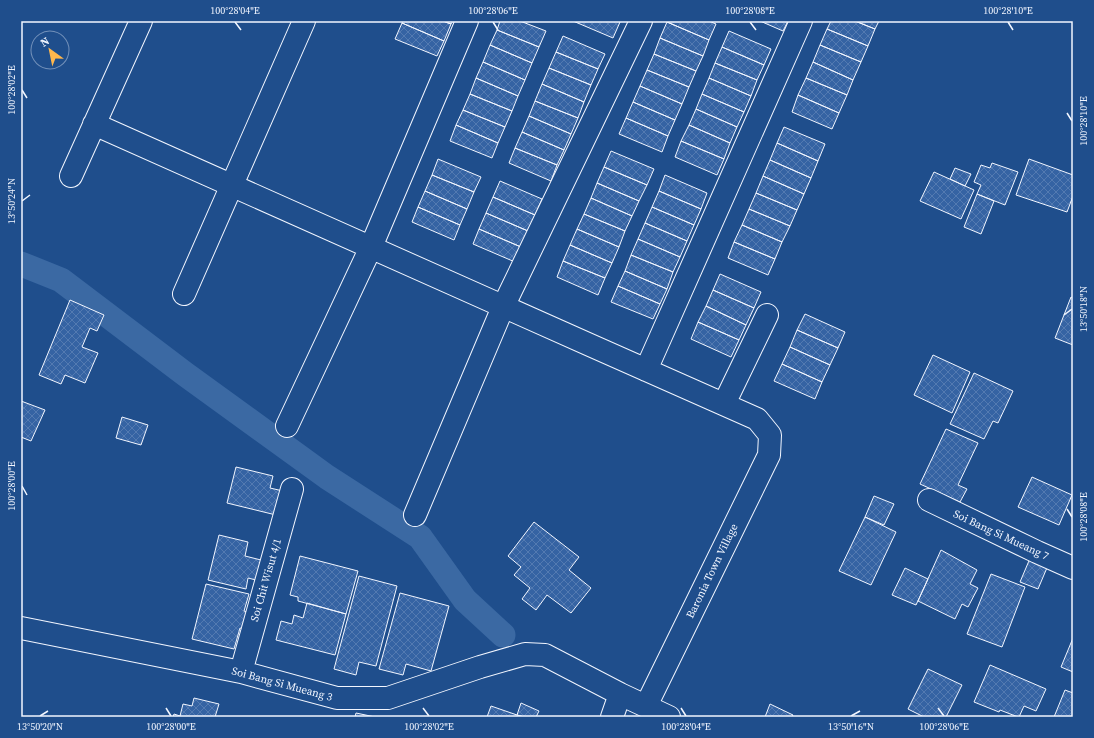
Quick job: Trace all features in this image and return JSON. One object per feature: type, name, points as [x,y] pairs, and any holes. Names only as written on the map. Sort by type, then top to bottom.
[{"type":"street","points":[[71,176],[141,21]]},
{"type":"street","points":[[184,294],[304,21]]},
{"type":"street","points":[[287,426],[371,247],[467,21]]},
{"type":"street","points":[[415,515],[503,306],[641,21]]},
{"type":"street","points":[[646,370],[801,21]]},
{"type":"street","points":[[94,124],[724,404],[768,315]]},
{"type":"street","name":"Baronia Town Village","points":[[646,706],[769,455],[770,435],[757,419],[724,404]]},
{"type":"street","name":"Soi Chit Wisut 4/1","points":[[241,672],[292,489]]},
{"type":"street","name":"Soi Bang Si Mueang 7","points":[[929,500],[1073,568]]},
{"type":"street","name":"Soi Bang Si Mueang 3","points":[[21,628],[241,672],[337,698],[388,698],[524,654],[545,655],[620,694],[669,717]]},
{"type":"street","points":[[612,717],[620,694]]},
{"type":"building","points":[[403,21],[443,21],[451,24],[444,41],[402,23]]},
{"type":"building","points":[[443,21],[453,21],[451,24]]},
{"type":"building","points":[[500,21],[520,21],[546,31],[539,47],[497,30]]},
{"type":"building","points":[[573,21],[618,21],[620,22],[613,38]]},
{"type":"building","points":[[709,21],[716,24],[709,40],[667,22]]},
{"type":"building","points":[[760,21],[788,21],[783,31]]},
{"type":"building","points":[[831,21],[855,21],[875,29],[868,46],[827,29]]},
{"type":"building","points":[[855,21],[879,21],[875,29]]},
{"type":"building","points":[[667,22],[709,40],[703,56],[660,38]]},
{"type":"building","points":[[402,23],[444,41],[437,56],[395,39]]},
{"type":"building","points":[[827,29],[868,46],[861,62],[820,45]]},
{"type":"building","points":[[497,30],[539,47],[532,63],[490,45]]},
{"type":"building","points":[[729,31],[771,49],[764,65],[722,47]]},
{"type":"building","points":[[563,36],[605,54],[598,69],[556,52]]},
{"type":"building","points":[[660,38],[703,56],[696,71],[654,54]]},
{"type":"building","points":[[490,45],[532,63],[525,80],[483,62]]},
{"type":"building","points":[[820,45],[861,62],[853,80],[813,62]]},
{"type":"building","points":[[722,47],[764,65],[757,80],[715,63]]},
{"type":"building","points":[[556,52],[598,69],[591,85],[549,68]]},
{"type":"building","points":[[654,54],[696,71],[689,87],[647,70]]},
{"type":"building","points":[[483,62],[525,80],[518,96],[476,78]]},
{"type":"building","points":[[813,62],[853,80],[847,95],[806,78]]},
{"type":"building","points":[[715,63],[757,80],[751,96],[709,78]]},
{"type":"building","points":[[549,68],[591,85],[584,102],[542,84]]},
{"type":"building","points":[[647,70],[689,87],[682,104],[640,86]]},
{"type":"building","points":[[476,78],[518,96],[512,111],[470,94]]},
{"type":"building","points":[[709,78],[751,96],[744,112],[702,94]]},
{"type":"building","points":[[806,78],[847,95],[839,113],[798,95]]},
{"type":"building","points":[[542,84],[584,102],[578,118],[535,101]]},
{"type":"building","points":[[640,86],[682,104],[675,120],[633,102]]},
{"type":"building","points":[[470,94],[512,111],[505,127],[463,110]]},
{"type":"building","points":[[702,94],[744,112],[737,127],[696,109]]},
{"type":"building","points":[[798,95],[839,113],[832,129],[792,112]]},
{"type":"building","points":[[535,101],[578,118],[571,134],[529,116]]},
{"type":"building","points":[[633,102],[675,120],[668,136],[626,118]]},
{"type":"building","points":[[696,109],[737,127],[730,143],[689,125]]},
{"type":"building","points":[[463,110],[505,127],[498,143],[456,125]]},
{"type":"building","points":[[529,116],[571,134],[564,150],[522,132]]},
{"type":"building","points":[[626,118],[668,136],[662,152],[619,134]]},
{"type":"building","points":[[456,125],[498,143],[492,158],[450,141]]},
{"type":"building","points":[[689,125],[730,143],[724,159],[681,141]]},
{"type":"building","points":[[784,127],[825,144],[818,161],[777,143]]},
{"type":"building","points":[[522,132],[564,150],[557,165],[515,148]]},
{"type":"building","points":[[681,141],[724,159],[717,175],[675,157]]},
{"type":"building","points":[[777,143],[818,161],[811,178],[770,160]]},
{"type":"building","points":[[515,148],[557,165],[551,181],[509,163]]},
{"type":"building","points":[[611,151],[654,169],[647,185],[604,167]]},
{"type":"building","points":[[438,159],[481,177],[474,192],[432,175]]},
{"type":"building","points":[[1029,159],[1073,175],[1073,196],[1067,212],[1016,195]]},
{"type":"building","points":[[770,160],[811,178],[804,194],[763,176]]},
{"type":"building","points":[[992,163],[1018,172],[1005,205],[977,194],[981,185],[974,182],[981,165],[990,168]]},
{"type":"building","points":[[604,167],[647,185],[639,201],[597,183]]},
{"type":"building","points":[[955,168],[971,174],[965,186],[950,179]]},
{"type":"building","points":[[934,172],[974,190],[961,219],[920,201]]},
{"type":"building","points":[[432,175],[474,192],[467,209],[425,191]]},
{"type":"building","points":[[665,175],[707,193],[701,209],[659,191]]},
{"type":"building","points":[[763,176],[804,194],[797,210],[756,193]]},
{"type":"building","points":[[500,181],[542,199],[535,215],[493,197]]},
{"type":"building","points":[[597,183],[639,201],[632,216],[591,198]]},
{"type":"building","points":[[425,191],[467,209],[460,225],[418,207]]},
{"type":"building","points":[[659,191],[701,209],[694,225],[652,207]]},
{"type":"building","points":[[756,193],[797,210],[790,226],[749,209]]},
{"type":"building","points":[[977,194],[994,201],[981,234],[964,227]]},
{"type":"building","points":[[493,197],[535,215],[528,231],[486,213]]},
{"type":"building","points":[[591,198],[632,216],[625,231],[584,214]]},
{"type":"building","points":[[418,207],[460,225],[454,240],[412,222]]},
{"type":"building","points":[[652,207],[694,225],[687,241],[645,223]]},
{"type":"building","points":[[749,209],[790,226],[782,242],[742,225]]},
{"type":"building","points":[[486,213],[528,231],[521,247],[479,229]]},
{"type":"building","points":[[584,214],[625,231],[619,247],[577,229]]},
{"type":"building","points":[[645,223],[687,241],[680,257],[638,239]]},
{"type":"building","points":[[742,225],[782,242],[775,259],[734,242]]},
{"type":"building","points":[[479,229],[521,247],[515,262],[473,244]]},
{"type":"building","points":[[577,229],[619,247],[612,263],[570,245]]},
{"type":"building","points":[[638,239],[680,257],[673,272],[631,255]]},
{"type":"building","points":[[734,242],[775,259],[768,275],[728,258]]},
{"type":"building","points":[[570,245],[612,263],[605,278],[563,261]]},
{"type":"building","points":[[631,255],[673,272],[667,289],[625,271]]},
{"type":"building","points":[[563,261],[605,278],[598,295],[557,277]]},
{"type":"building","points":[[625,271],[667,289],[660,304],[618,286]]},
{"type":"building","points":[[720,274],[761,292],[754,308],[713,290]]},
{"type":"building","points":[[618,286],[660,304],[653,319],[611,302]]},
{"type":"building","points":[[713,290],[754,308],[746,325],[706,306]]},
{"type":"building","points":[[1071,297],[1073,298],[1073,345],[1055,338]]},
{"type":"building","points":[[70,300],[104,315],[97,331],[90,328],[82,347],[98,353],[85,383],[65,375],[61,384],[39,375]]},
{"type":"building","points":[[706,306],[746,325],[739,340],[698,322]]},
{"type":"building","points":[[805,314],[845,332],[838,348],[797,330]]},
{"type":"building","points":[[698,322],[739,340],[731,357],[691,339]]},
{"type":"building","points":[[797,330],[838,348],[830,365],[790,347]]},
{"type":"building","points":[[790,347],[830,365],[822,382],[782,364]]},
{"type":"building","points":[[933,355],[970,372],[952,413],[914,395]]},
{"type":"building","points":[[782,364],[822,382],[815,399],[774,381]]},
{"type":"building","points":[[974,373],[1013,391],[998,423],[993,421],[984,439],[950,424]]},
{"type":"building","points":[[21,401],[45,410],[31,441],[21,437]]},
{"type":"building","points":[[122,417],[148,425],[141,445],[116,438]]},
{"type":"building","points":[[946,429],[978,443],[958,485],[967,489],[960,502],[920,484]]},
{"type":"building","points":[[236,467],[273,476],[270,488],[283,491],[276,515],[227,503]]},
{"type":"building","points":[[1032,477],[1072,495],[1059,525],[1018,507]]},
{"type":"building","points":[[874,496],[894,504],[884,525],[865,517]]},
{"type":"building","points":[[865,517],[896,532],[871,585],[839,571]]},
{"type":"building","points":[[534,522],[579,557],[569,570],[591,588],[571,613],[547,595],[536,610],[522,599],[530,588],[514,575],[521,567],[508,556]]},
{"type":"building","points":[[219,535],[248,542],[245,556],[269,562],[264,582],[248,578],[246,589],[208,580]]},
{"type":"building","points":[[941,550],[977,570],[970,584],[978,588],[968,607],[962,604],[955,619],[918,601]]},
{"type":"building","points":[[300,556],[358,571],[346,614],[298,601],[298,597],[290,595]]},
{"type":"building","points":[[1031,556],[1049,563],[1038,589],[1020,582]]},
{"type":"building","points":[[905,568],[928,579],[916,605],[892,595]]},
{"type":"building","points":[[991,574],[1025,587],[1002,647],[967,634]]},
{"type":"building","points":[[359,576],[397,586],[376,666],[359,662],[356,675],[334,669]]},
{"type":"building","points":[[206,584],[249,594],[244,611],[255,614],[251,631],[240,628],[234,649],[192,639]]},
{"type":"building","points":[[400,593],[449,606],[431,671],[406,664],[403,675],[379,669]]},
{"type":"building","points":[[307,603],[346,614],[335,655],[276,640],[281,621],[292,624],[294,615],[303,618]]},
{"type":"building","points":[[1073,638],[1073,672],[1061,667]]},
{"type":"building","points":[[990,665],[1046,689],[1036,711],[1024,706],[1018,717],[1000,710],[999,712],[974,702]]},
{"type":"building","points":[[928,669],[962,685],[946,717],[924,717],[908,709]]},
{"type":"building","points":[[1065,690],[1073,693],[1073,717],[1054,717]]},
{"type":"building","points":[[194,698],[219,704],[215,717],[173,717],[174,714],[180,716],[183,704],[192,706]]},
{"type":"building","points":[[521,703],[539,711],[536,717],[524,717],[517,715]]},
{"type":"building","points":[[770,704],[793,715],[792,717],[765,717]]},
{"type":"building","points":[[491,706],[517,715],[524,717],[487,717]]},
{"type":"building","points":[[356,713],[375,717],[355,717]]},
{"type":"waterway","points":[[21,264],[61,280],[185,374],[327,477],[420,537],[465,600],[503,635]]}]
